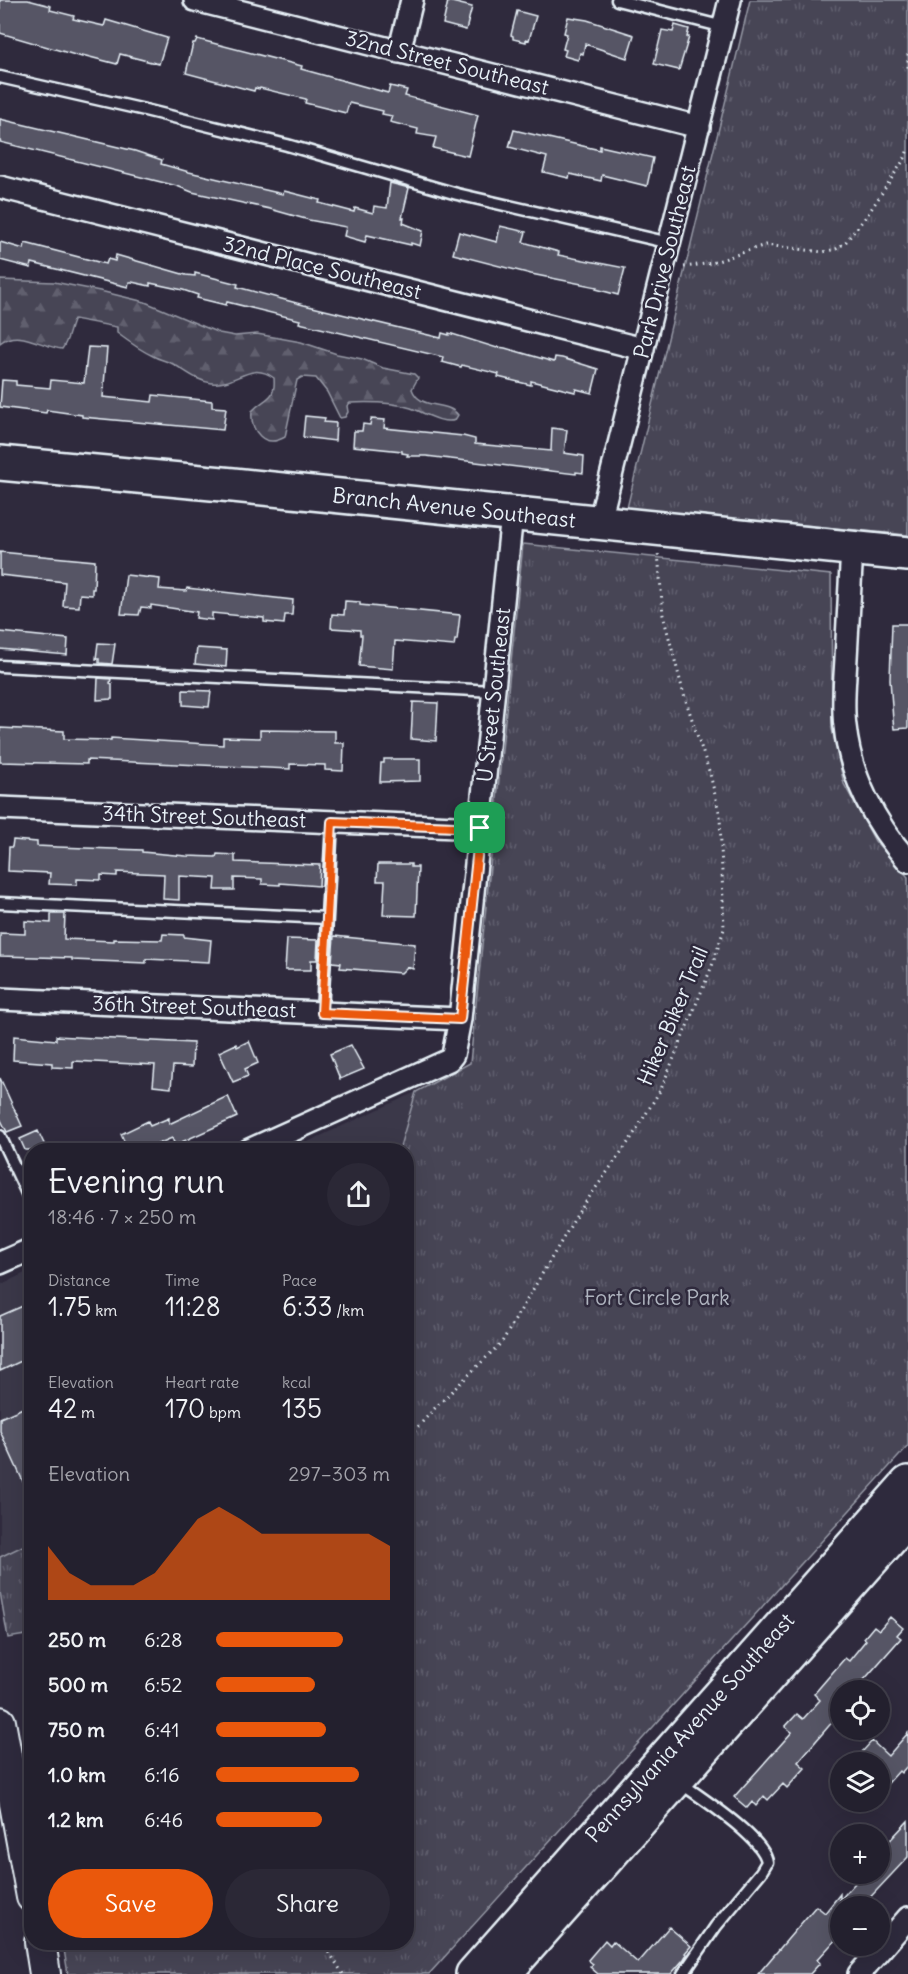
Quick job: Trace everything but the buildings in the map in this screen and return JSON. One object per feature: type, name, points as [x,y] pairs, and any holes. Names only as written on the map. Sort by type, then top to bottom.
[{"type":"highway","name":"Branch Avenue Southeast","points":[[0,464],[233,485],[908,554]]},
{"type":"highway","name":"Pennsylvania Avenue Southeast","points":[[504,1974],[667,1772],[908,1483]]},
{"type":"highway","name":"Pennsylvania Avenue Southeast","points":[[473,1974],[908,1519]]},
{"type":"main road","points":[[0,1722],[5,1783],[24,1864]]},
{"type":"main road","points":[[41,1950],[45,1974]]},
{"type":"street","name":"32nd Street Southeast","points":[[195,0],[699,127]]},
{"type":"street","points":[[399,51],[412,0]]},
{"type":"street","name":"Park Drive Southeast","points":[[599,524],[730,0]]},
{"type":"street","name":"32nd Place Southeast","points":[[0,187],[643,349]]},
{"type":"street","name":"U Street Southeast","points":[[265,1143],[449,1060],[455,1049],[512,514]]},
{"type":"street","points":[[852,548],[844,708],[846,736],[857,776],[870,806],[886,834],[908,861]]},
{"type":"street","name":"34th Street Southeast","points":[[0,808],[480,828]]},
{"type":"street","name":"36th Street Southeast","points":[[0,999],[460,1019]]},
{"type":"street","points":[[0,1263],[24,1252]]},
{"type":"street","points":[[859,1974],[908,1918]]},
{"type":"lane","points":[[617,0],[724,27]]},
{"type":"lane","points":[[0,77],[287,145],[457,194],[670,243]]},
{"type":"lane","points":[[0,666],[494,691]]},
{"type":"lane","points":[[322,1013],[332,822]]},
{"type":"lane","points":[[0,903],[327,918]]},
{"type":"lane","points":[[0,1136],[24,1187]]},
{"type":"lane","points":[[667,1772],[751,1837],[766,1857],[765,1867],[716,1926],[683,1974]]},
{"type":"path","points":[[908,54],[908,72]]},
{"type":"path","points":[[678,267],[712,263],[765,245],[823,252],[836,249],[845,243],[867,214],[905,158],[908,149]]},
{"type":"path","name":"Hiker Biker Trail","points":[[414,1431],[502,1342],[578,1213],[632,1137],[661,1089],[712,966],[724,929],[720,816],[710,774],[684,695],[663,615],[658,570],[658,529]]},
{"type":"path","points":[[328,1950],[343,1974]]},
{"type":"shaded area","points":[[416,1092],[401,1143],[305,1143]]},
{"type":"shaded area","points":[[24,1273],[24,1545],[0,1557],[0,1285]]},
{"type":"green space","points":[[750,0],[908,0],[908,535],[627,508]]},
{"type":"green space","points":[[0,280],[54,282],[100,291],[145,302],[219,333],[235,336],[257,334],[301,342],[337,354],[362,359],[383,368],[414,374],[418,378],[412,389],[416,396],[427,403],[453,410],[458,415],[455,420],[445,421],[403,406],[350,403],[347,406],[348,412],[345,417],[340,418],[327,392],[316,378],[302,377],[297,380],[285,437],[271,441],[260,436],[256,431],[252,411],[269,398],[273,390],[274,378],[265,373],[250,372],[221,383],[207,382],[139,348],[117,333],[117,327],[74,319],[62,349],[15,337],[0,343]]},
{"type":"green space","name":"Fort Circle Park","points":[[523,544],[831,575],[832,729],[844,784],[875,841],[908,877],[908,1446],[429,1974],[68,1974],[64,1950],[414,1950],[414,1143],[401,1143],[416,1092],[470,1063]]},
{"type":"green space","points":[[24,1545],[24,1635],[8,1638],[0,1592],[0,1557]]},
{"type":"route","points":[[332,822],[480,828],[460,1019],[322,1013],[332,822]]}]
